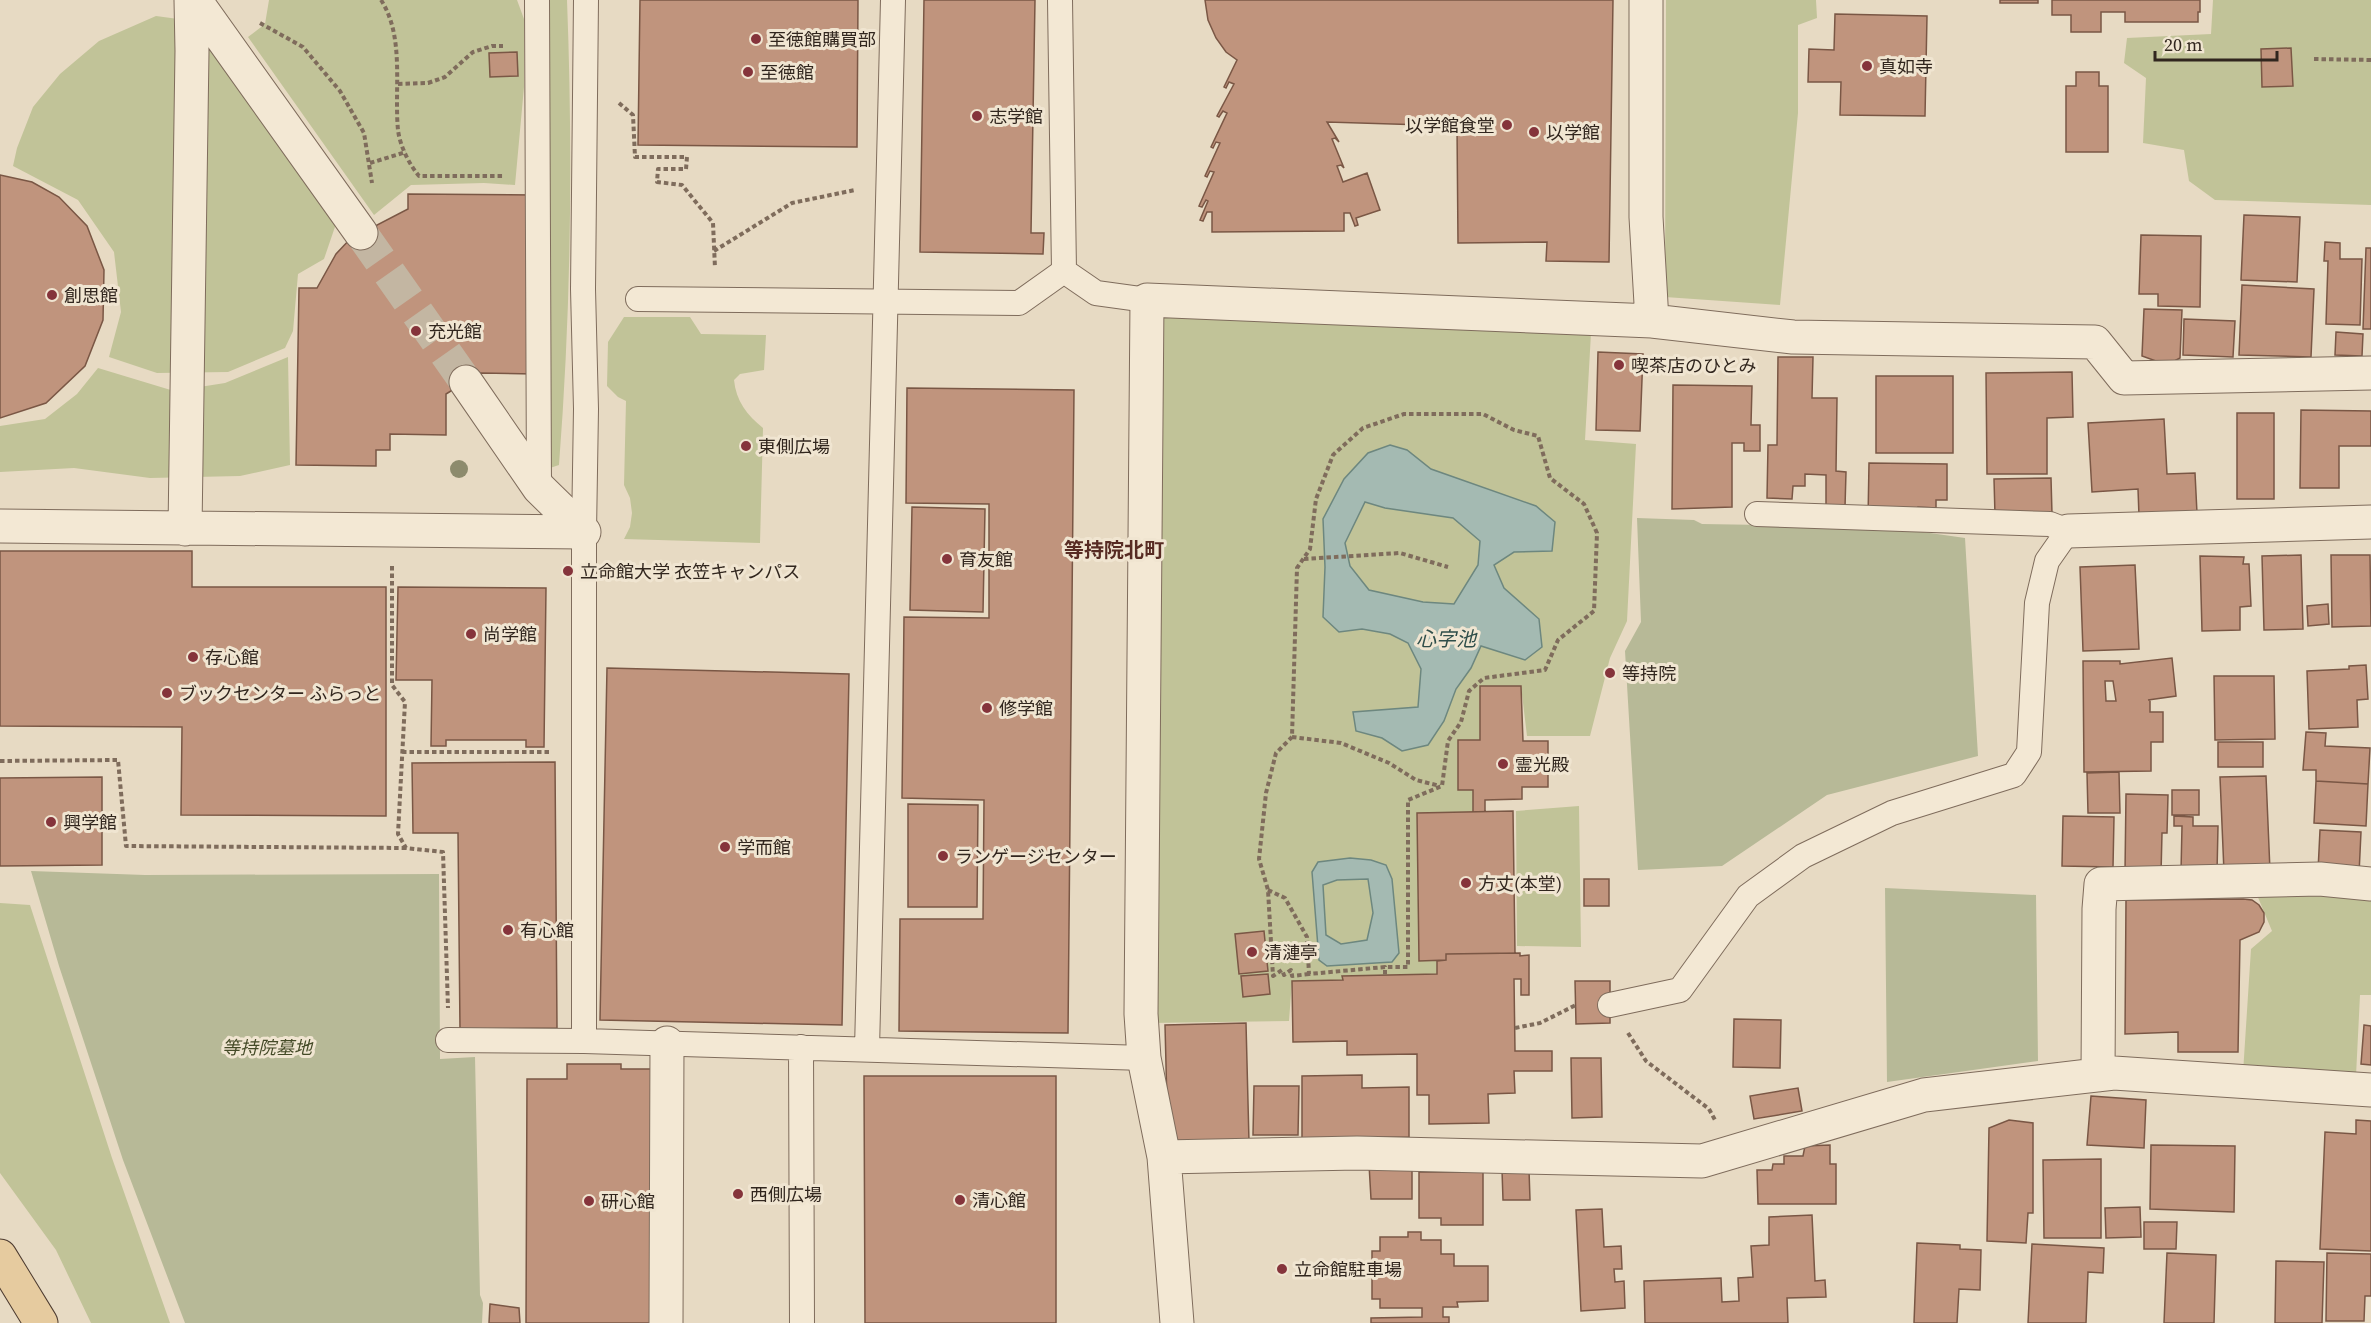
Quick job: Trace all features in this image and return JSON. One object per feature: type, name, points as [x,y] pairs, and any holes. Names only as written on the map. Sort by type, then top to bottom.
[{"type":"main road","points":[[0,1256],[41,1323]]},
{"type":"street","points":[[1646,0],[1646,217],[1652,321]]},
{"type":"street","points":[[196,3],[359,231]]},
{"type":"street","points":[[185,529],[192,51],[196,3]]},
{"type":"street","points":[[1177,1323],[1164,1156],[1144,1058],[1141,1014],[1148,300],[1652,321],[1793,338],[2095,342],[2124,378],[2371,373]]},
{"type":"street","points":[[466,382],[539,488],[584,532]]},
{"type":"street","points":[[2068,531],[2371,522]]},
{"type":"street","points":[[0,526],[584,532]]},
{"type":"street","points":[[2098,1075],[2101,884],[2320,879],[2371,884]]},
{"type":"street","points":[[666,1323],[668,1043]]},
{"type":"street","points":[[1164,1156],[1357,1153],[1702,1161],[1924,1095],[2114,1073],[2371,1090]]},
{"type":"lane","points":[[537,0],[539,488]]},
{"type":"lane","points":[[584,1041],[586,409],[583,289],[586,0]]},
{"type":"lane","points":[[867,1049],[893,0]]},
{"type":"lane","points":[[1060,0],[1064,271]]},
{"type":"lane","points":[[1064,271],[1096,293],[1148,300]]},
{"type":"lane","points":[[638,298],[1019,303],[1064,271]]},
{"type":"lane","points":[[1610,1005],[1680,990],[1748,896],[1803,856],[1892,813],[2014,775],[2029,752],[2037,603],[2047,561],[2068,531],[2050,524],[1756,514]]},
{"type":"lane","points":[[448,1040],[668,1043],[1144,1058]]},
{"type":"lane","points":[[801,1047],[802,1323]]},
{"type":"path","points":[[381,0],[394,37],[398,84],[398,131],[409,164],[419,176],[538,176]]},
{"type":"path","points":[[196,3],[252,19],[303,47],[340,91],[364,133],[373,177],[370,208],[359,231]]},
{"type":"path","points":[[398,84],[428,83],[445,77],[473,52],[492,46],[538,46]]},
{"type":"path","points":[[2314,59],[2371,60]]},
{"type":"path","points":[[585,94],[609,94],[633,114],[635,157],[687,157],[686,169],[658,169],[657,182],[682,184],[713,223],[716,299]]},
{"type":"path","points":[[370,164],[406,152]]},
{"type":"path","points":[[714,251],[792,203],[859,189],[889,169]]},
{"type":"path","points":[[1404,414],[1483,414],[1514,430],[1538,436],[1550,478],[1584,504],[1597,533],[1594,610],[1558,640],[1545,670],[1484,678],[1469,691],[1461,722],[1448,741],[1442,786],[1408,800],[1408,967],[1292,976],[1292,970],[1284,975],[1282,970],[1273,976],[1268,890],[1259,858],[1266,793],[1276,753],[1292,737],[1297,568],[1310,549],[1317,499],[1333,455],[1363,428],[1404,414]]},
{"type":"path","points":[[393,529],[392,685],[405,702],[398,834],[406,848]]},
{"type":"path","points":[[1303,559],[1400,553],[1448,567]]},
{"type":"path","points":[[1292,737],[1341,743],[1389,763],[1416,780],[1442,786]]},
{"type":"path","points":[[402,752],[584,752]]},
{"type":"path","points":[[0,761],[118,760],[126,846],[406,848],[443,852],[448,1040]]},
{"type":"path","points":[[1268,890],[1285,898],[1307,937],[1309,974]]},
{"type":"path","points":[[1385,967],[1385,975]]},
{"type":"path","points":[[1515,1028],[1540,1023],[1576,1005]]},
{"type":"path","points":[[1610,1005],[1646,1061],[1709,1109],[1734,1151]]},
{"type":"green space","points":[[269,0],[517,0],[524,19],[524,87],[515,185],[484,183],[411,185],[374,215],[248,37],[265,24]]},
{"type":"green space","points":[[548,0],[567,0],[570,232],[559,465],[541,471]]},
{"type":"green space","points":[[1666,0],[1816,0],[1817,18],[1798,25],[1798,113],[1780,305],[1665,297]]},
{"type":"green space","points":[[2213,0],[2371,0],[2371,205],[2215,200],[2189,181],[2184,150],[2143,143],[2146,78],[2124,63],[2127,38],[2211,34]]},
{"type":"green space","points":[[156,16],[193,21],[338,218],[324,259],[298,274],[293,331],[285,348],[228,372],[157,373],[109,357],[121,312],[114,252],[78,200],[13,166],[17,148],[33,107],[60,74],[99,41]]},
{"type":"green space","points":[[1154,316],[1591,333],[1585,440],[1636,444],[1627,621],[1610,658],[1590,736],[1527,736],[1521,686],[1480,686],[1480,740],[1458,740],[1458,789],[1473,790],[1473,812],[1417,813],[1419,960],[1437,961],[1437,974],[1343,976],[1343,980],[1292,981],[1289,1021],[1150,1023]]},
{"type":"green space","points":[[624,317],[690,317],[701,334],[766,335],[764,370],[740,374],[734,380],[737,395],[743,407],[763,428],[760,543],[624,539],[630,527],[632,513],[630,498],[624,485],[626,401],[618,397],[607,386],[608,342]]},
{"type":"green space","points":[[288,357],[290,465],[240,476],[150,478],[74,468],[0,472],[0,426],[45,419],[77,394],[98,368],[174,391],[225,383]]},
{"type":"green space","points":[[1637,518],[1694,520],[1702,524],[1888,527],[1965,538],[1978,756],[1827,795],[1722,866],[1638,870],[1625,651],[1641,622]]},
{"type":"green space","points":[[1579,806],[1581,947],[1517,946],[1516,811]]},
{"type":"green space","name":"等持院墓地","points":[[31,871],[145,875],[439,874],[440,1059],[475,1057],[482,1323],[185,1323],[123,1160],[59,966]]},
{"type":"green space","points":[[1885,888],[2036,895],[2038,1061],[1887,1082]]},
{"type":"green space","points":[[2289,893],[2371,897],[2371,995],[2360,995],[2356,1076],[2243,1073],[2251,949],[2272,931],[2257,895]]},
{"type":"green space","points":[[0,903],[30,905],[112,1158],[170,1323],[91,1323],[56,1250],[0,1173]]},
{"type":"water","name":"心字池","points":[[1390,445],[1407,450],[1431,469],[1536,506],[1555,522],[1552,551],[1514,552],[1494,565],[1504,588],[1539,619],[1542,647],[1525,660],[1481,646],[1471,668],[1456,689],[1444,721],[1428,745],[1402,751],[1382,738],[1356,731],[1353,712],[1418,707],[1421,669],[1408,643],[1390,634],[1362,629],[1339,632],[1323,617],[1325,567],[1323,519],[1344,479],[1368,453]],"holes":[[[1365,502],[1385,508],[1453,518],[1480,541],[1478,565],[1454,604],[1423,602],[1369,590],[1350,566],[1345,543]]]},
{"type":"water","points":[[1350,858],[1371,860],[1386,865],[1392,879],[1399,953],[1392,962],[1327,966],[1319,960],[1312,872],[1318,862]],"holes":[[[1368,879],[1373,913],[1367,940],[1341,944],[1326,935],[1323,885],[1337,880]]]},
{"type":"building","name":"至徳館","points":[[640,0],[858,0],[857,147],[638,145]]},
{"type":"building","name":"志学館","points":[[924,0],[1035,0],[1031,233],[1044,233],[1043,254],[920,252]]},
{"type":"building","name":"以学館","points":[[1205,0],[1613,0],[1609,262],[1546,261],[1547,242],[1458,243],[1457,126],[1327,122],[1339,142],[1335,138],[1332,139],[1344,168],[1341,165],[1337,166],[1343,182],[1367,173],[1380,210],[1356,218],[1358,225],[1355,226],[1350,213],[1344,213],[1344,231],[1212,232],[1212,212],[1207,212],[1203,221],[1200,220],[1208,201],[1206,200],[1202,207],[1199,206],[1214,172],[1210,171],[1207,177],[1205,176],[1220,143],[1216,142],[1213,148],[1211,147],[1227,113],[1223,111],[1219,117],[1217,116],[1234,84],[1229,82],[1226,88],[1224,87],[1237,60],[1226,52],[1216,38],[1208,20]]},
{"type":"building","points":[[2000,0],[2038,0],[2038,3],[2000,3]]},
{"type":"building","points":[[2052,0],[2200,0],[2200,12],[2198,12],[2198,22],[2125,22],[2125,12],[2101,12],[2101,32],[2071,32],[2071,15],[2052,15]]},
{"type":"building","name":"真如寺","points":[[1835,14],[1927,16],[1925,116],[1840,115],[1841,82],[1808,82],[1809,49],[1834,50]]},
{"type":"building","points":[[2291,48],[2293,86],[2262,87],[2261,49]]},
{"type":"building","points":[[517,52],[518,76],[490,77],[489,53]]},
{"type":"building","points":[[2076,72],[2099,72],[2099,86],[2108,86],[2108,152],[2066,152],[2066,86],[2076,86]]},
{"type":"building","name":"創思館","points":[[0,175],[32,182],[59,197],[87,226],[104,270],[103,320],[85,366],[46,403],[0,418]]},
{"type":"building","name":"充光館","points":[[408,194],[535,195],[534,374],[480,373],[446,394],[446,435],[390,434],[390,450],[376,450],[376,466],[296,465],[299,288],[317,288],[336,254],[350,239],[408,209]]},
{"type":"building","points":[[2244,215],[2300,217],[2297,282],[2241,280]]},
{"type":"building","points":[[2141,235],[2201,236],[2200,307],[2158,306],[2158,294],[2139,294]]},
{"type":"building","points":[[2325,242],[2340,243],[2340,259],[2362,259],[2360,325],[2326,324],[2328,261],[2324,261]]},
{"type":"building","points":[[2366,248],[2371,248],[2371,329],[2363,329]]},
{"type":"building","points":[[2242,285],[2314,289],[2311,357],[2239,355]]},
{"type":"building","points":[[2144,309],[2182,310],[2180,358],[2167,365],[2142,356]]},
{"type":"building","points":[[2184,319],[2235,321],[2233,357],[2183,355]]},
{"type":"building","points":[[2336,332],[2363,334],[2362,356],[2335,355]]},
{"type":"building","points":[[1598,352],[1643,354],[1640,431],[1596,430]]},
{"type":"building","points":[[1778,357],[1813,357],[1812,398],[1837,398],[1836,471],[1846,472],[1845,507],[1826,507],[1826,475],[1805,474],[1805,486],[1793,486],[1792,499],[1767,498],[1768,445],[1777,445]]},
{"type":"building","points":[[2072,372],[2073,417],[2047,418],[2047,474],[1987,474],[1986,373]]},
{"type":"building","points":[[1876,376],[1953,376],[1953,453],[1876,453]]},
{"type":"building","points":[[1673,385],[1752,386],[1751,425],[1760,425],[1760,451],[1744,451],[1744,443],[1732,443],[1732,507],[1672,509]]},
{"type":"building","name":"修学館","points":[[907,388],[1074,390],[1068,1033],[899,1031],[900,919],[983,919],[984,800],[902,798],[904,617],[989,618],[989,504],[906,503]]},
{"type":"building","points":[[2301,410],[2371,411],[2371,446],[2339,446],[2339,488],[2300,488]]},
{"type":"building","points":[[2237,413],[2274,413],[2274,499],[2237,499]]},
{"type":"building","points":[[2164,419],[2167,474],[2195,473],[2197,513],[2139,516],[2138,489],[2092,492],[2088,423]]},
{"type":"building","points":[[1869,463],[1947,464],[1947,500],[1936,500],[1936,508],[1918,507],[1918,520],[1868,519]]},
{"type":"building","points":[[2051,478],[2052,514],[1995,515],[1994,479]]},
{"type":"building","name":"育友館","points":[[912,507],[985,509],[983,612],[910,610]]},
{"type":"building","name":"存心館","points":[[0,551],[192,551],[192,587],[386,587],[386,816],[181,815],[182,727],[0,726]]},
{"type":"building","points":[[2301,555],[2303,629],[2264,630],[2262,556]]},
{"type":"building","points":[[2331,555],[2370,555],[2371,626],[2332,627]]},
{"type":"building","points":[[2200,556],[2244,557],[2243,564],[2249,564],[2251,606],[2240,607],[2240,630],[2202,631]]},
{"type":"building","points":[[2135,565],[2139,649],[2083,651],[2080,567]]},
{"type":"building","name":"尚学館","points":[[398,587],[546,588],[544,747],[526,747],[526,740],[446,740],[446,746],[431,746],[432,680],[396,680]]},
{"type":"building","points":[[2328,604],[2329,624],[2308,626],[2307,606]]},
{"type":"building","points":[[2172,658],[2176,696],[2148,700],[2150,700],[2150,712],[2163,712],[2163,742],[2151,742],[2151,771],[2084,772],[2083,661],[2120,661],[2120,664]],"holes":[[[2105,681],[2113,681],[2116,701],[2106,701]]]},
{"type":"building","points":[[2366,665],[2368,699],[2357,700],[2358,727],[2309,729],[2307,671],[2349,669],[2349,666]]},
{"type":"building","name":"学而館","points":[[607,668],[849,674],[842,1025],[600,1020]]},
{"type":"building","points":[[2214,676],[2274,676],[2275,739],[2215,740]]},
{"type":"building","name":"霊光殿","points":[[1480,686],[1521,686],[1523,741],[1548,741],[1548,787],[1522,787],[1522,799],[1485,800],[1485,812],[1473,812],[1473,790],[1458,790],[1458,740],[1480,740]]},
{"type":"building","points":[[2306,732],[2326,733],[2325,746],[2370,748],[2368,784],[2316,781],[2316,770],[2303,770]]},
{"type":"building","points":[[2218,742],[2263,742],[2263,767],[2218,767]]},
{"type":"building","name":"有心館","points":[[555,762],[557,1028],[460,1029],[458,833],[413,833],[412,763]]},
{"type":"building","points":[[2119,772],[2120,813],[2088,813],[2087,773]]},
{"type":"building","points":[[2266,776],[2270,871],[2224,872],[2220,777]]},
{"type":"building","name":"興学館","points":[[102,777],[102,865],[0,866],[0,778]]},
{"type":"building","points":[[2316,781],[2368,784],[2366,826],[2314,823]]},
{"type":"building","points":[[2172,790],[2199,790],[2199,815],[2172,815]]},
{"type":"building","points":[[2126,794],[2168,795],[2167,833],[2162,833],[2161,874],[2125,873]]},
{"type":"building","name":"ランゲージセンター","points":[[908,804],[978,805],[977,907],[908,907]]},
{"type":"building","name":"方丈(本堂)","points":[[1513,811],[1515,953],[1446,954],[1446,960],[1419,961],[1417,813]]},
{"type":"building","points":[[2063,816],[2114,817],[2113,867],[2062,866]]},
{"type":"building","points":[[2174,816],[2193,817],[2193,826],[2218,826],[2217,873],[2181,872],[2182,826],[2174,826]]},
{"type":"building","points":[[2320,830],[2361,832],[2359,874],[2318,871]]},
{"type":"building","points":[[1584,879],[1609,879],[1609,906],[1584,906]]},
{"type":"building","points":[[2126,900],[2252,900],[2259,905],[2264,913],[2264,922],[2259,932],[2240,940],[2238,1052],[2178,1052],[2178,1032],[2125,1034]]},
{"type":"building","name":"清漣亭","points":[[1264,931],[1268,971],[1239,974],[1235,934]]},
{"type":"building","points":[[1520,953],[1520,956],[1529,955],[1529,995],[1521,995],[1521,979],[1514,979],[1515,1051],[1552,1051],[1552,1071],[1514,1071],[1515,1093],[1488,1094],[1489,1123],[1429,1124],[1429,1095],[1417,1095],[1417,1054],[1347,1055],[1347,1041],[1293,1042],[1292,981],[1343,980],[1342,976],[1437,974],[1437,961],[1446,960],[1446,954]]},
{"type":"building","points":[[1268,974],[1270,994],[1243,997],[1241,976]]},
{"type":"building","points":[[1575,981],[1610,981],[1610,1023],[1576,1024]]},
{"type":"building","points":[[1734,1019],[1781,1020],[1780,1068],[1733,1067]]},
{"type":"building","points":[[1246,1023],[1249,1142],[1168,1144],[1165,1025]]},
{"type":"building","points":[[2364,1025],[2371,1026],[2371,1065],[2361,1064]]},
{"type":"building","points":[[1571,1058],[1601,1058],[1602,1117],[1572,1118]]},
{"type":"building","name":"研心館","points":[[567,1064],[621,1064],[621,1069],[652,1069],[651,1323],[526,1323],[527,1079],[567,1079]]},
{"type":"building","points":[[1362,1075],[1362,1088],[1409,1087],[1409,1137],[1302,1138],[1302,1076]]},
{"type":"building","name":"清心館","points":[[864,1076],[1056,1076],[1056,1323],[865,1323]]},
{"type":"building","points":[[1254,1086],[1299,1086],[1298,1135],[1253,1135]]},
{"type":"building","points":[[1798,1088],[1802,1111],[1754,1119],[1750,1096]]},
{"type":"building","points":[[2091,1096],[2146,1100],[2144,1148],[2087,1145]]},
{"type":"building","points":[[2009,1120],[2033,1123],[2033,1213],[2028,1213],[2026,1243],[1987,1241],[1989,1128]]},
{"type":"building","points":[[2356,1120],[2371,1121],[2371,1251],[2320,1249],[2325,1132],[2356,1134]]},
{"type":"building","points":[[1830,1145],[1830,1164],[1836,1164],[1836,1204],[1758,1204],[1757,1170],[1772,1170],[1773,1164],[1784,1164],[1784,1156],[1803,1156],[1805,1146]]},
{"type":"building","points":[[2151,1145],[2235,1146],[2234,1212],[2150,1209]]},
{"type":"building","points":[[2101,1159],[2101,1238],[2044,1238],[2043,1160]]},
{"type":"building","points":[[1412,1163],[1412,1199],[1371,1199],[1369,1164]]},
{"type":"building","points":[[1502,1170],[1529,1170],[1530,1200],[1503,1200]]},
{"type":"building","points":[[1419,1172],[1483,1172],[1483,1225],[1441,1225],[1441,1218],[1419,1218]]},
{"type":"building","points":[[2140,1207],[2141,1237],[2106,1238],[2105,1208]]},
{"type":"building","points":[[1602,1209],[1604,1247],[1621,1246],[1622,1269],[1614,1269],[1615,1282],[1624,1281],[1625,1308],[1581,1311],[1576,1210]]},
{"type":"building","points":[[1812,1215],[1815,1281],[1825,1280],[1826,1297],[1787,1298],[1788,1323],[1645,1323],[1644,1281],[1721,1278],[1722,1302],[1739,1301],[1738,1278],[1753,1277],[1751,1246],[1769,1245],[1769,1217]]},
{"type":"building","points":[[2144,1222],[2177,1222],[2176,1249],[2144,1249]]},
{"type":"building","points":[[1408,1232],[1421,1232],[1421,1240],[1441,1240],[1441,1254],[1454,1254],[1454,1266],[1488,1266],[1488,1301],[1457,1302],[1458,1307],[1443,1307],[1443,1317],[1449,1317],[1449,1323],[1371,1323],[1371,1318],[1422,1317],[1422,1308],[1380,1308],[1380,1299],[1372,1299],[1372,1251],[1380,1251],[1380,1237],[1408,1237]]},
{"type":"building","points":[[1917,1243],[1960,1245],[1960,1249],[1981,1250],[1980,1290],[1959,1289],[1957,1323],[1914,1323]]},
{"type":"building","points":[[2032,1244],[2104,1248],[2103,1273],[2088,1272],[2086,1323],[2028,1323]]},
{"type":"building","points":[[2167,1253],[2216,1255],[2214,1323],[2164,1323]]},
{"type":"building","points":[[2327,1253],[2371,1254],[2371,1296],[2365,1296],[2364,1321],[2326,1321]]},
{"type":"building","points":[[2276,1261],[2324,1262],[2322,1323],[2275,1323]]},
{"type":"building","points":[[490,1304],[519,1308],[520,1323],[489,1323]]},
{"type":"tunnel","points":[[361,233],[466,382]]},
{"type":"place","name":"至徳館購買部","points":[[756,39]]},
{"type":"place","name":"真如寺","points":[[1867,66]]},
{"type":"place","name":"至徳館","points":[[748,72]]},
{"type":"place","name":"志学館","points":[[977,116]]},
{"type":"place","name":"以学館食堂","points":[[1507,125]]},
{"type":"place","name":"以学館","points":[[1534,132]]},
{"type":"place","name":"創思館","points":[[52,295]]},
{"type":"place","name":"充光館","points":[[416,331]]},
{"type":"place","name":"喫茶店のひとみ","points":[[1619,365]]},
{"type":"place","name":"東側広場","points":[[746,446]]},
{"type":"place","name":"育友館","points":[[947,559]]},
{"type":"place","name":"立命館大学 衣笠キャンパス","points":[[568,571]]},
{"type":"place","name":"尚学館","points":[[471,634]]},
{"type":"place","name":"存心館","points":[[193,657]]},
{"type":"place","name":"等持院","points":[[1610,673]]},
{"type":"place","name":"ブックセンター ふらっと","points":[[167,693]]},
{"type":"place","name":"修学館","points":[[987,708]]},
{"type":"place","name":"霊光殿","points":[[1503,764]]},
{"type":"place","name":"興学館","points":[[51,822]]},
{"type":"place","name":"学而館","points":[[725,847]]},
{"type":"place","name":"ランゲージセンター","points":[[943,856]]},
{"type":"place","name":"方丈(本堂)","points":[[1466,883]]},
{"type":"place","name":"有心館","points":[[508,930]]},
{"type":"place","name":"清漣亭","points":[[1252,952]]},
{"type":"place","name":"西側広場","points":[[738,1194]]},
{"type":"place","name":"清心館","points":[[960,1200]]},
{"type":"place","name":"研心館","points":[[589,1201]]},
{"type":"place","name":"立命館駐車場","points":[[1282,1269]]},
{"type":"district","name":"等持院北町","points":[[1114,550]]}]
